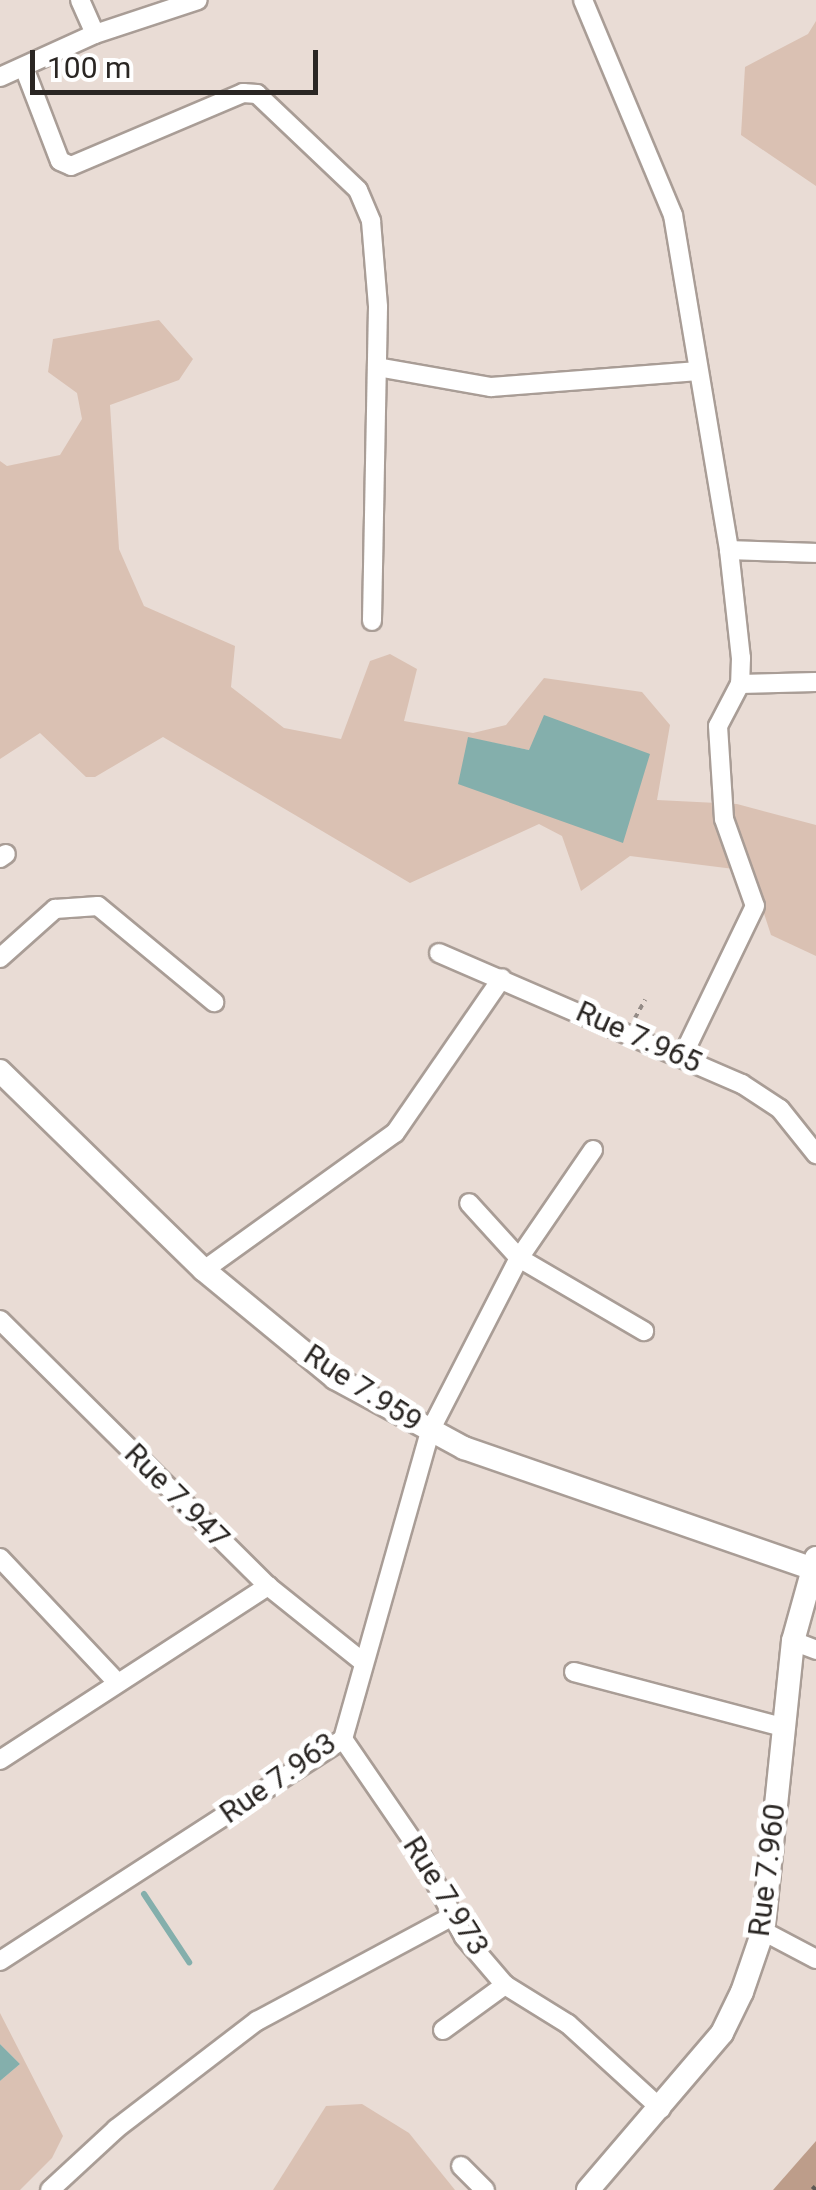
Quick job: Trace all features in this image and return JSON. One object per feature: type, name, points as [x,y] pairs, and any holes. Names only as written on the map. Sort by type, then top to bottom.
[{"type":"street","points":[[80,0],[96,34]]},
{"type":"street","points":[[0,78],[25,70],[96,34],[198,0]]},
{"type":"street","points":[[583,0],[673,215],[730,550],[740,684],[718,726],[723,800],[755,906],[683,1055]]},
{"type":"street","points":[[25,70],[60,161],[72,166],[232,95],[258,94],[367,204],[377,367],[372,621]]},
{"type":"street","points":[[377,367],[491,386],[698,370]]},
{"type":"street","points":[[730,550],[816,553]]},
{"type":"street","points":[[740,684],[816,682]]},
{"type":"street","points":[[0,958],[55,909],[98,906],[214,1002]]},
{"type":"street","name":"Rue 7.965","points":[[439,953],[683,1055],[780,1109],[816,1154]]},
{"type":"street","points":[[204,1270],[395,1133],[502,978]]},
{"type":"street","name":"Rue 7.959","points":[[0,1071],[204,1270],[336,1378],[430,1431],[813,1563]]},
{"type":"street","name":"Rue 7.963","points":[[0,1961],[343,1740],[430,1431],[518,1258],[593,1150]]},
{"type":"street","points":[[469,1203],[518,1258],[644,1331]]},
{"type":"street","name":"Rue 7.947","points":[[0,1320],[268,1586],[362,1662]]},
{"type":"street","points":[[0,1558],[117,1682]]},
{"type":"street","name":"Rue 7.960","points":[[588,2190],[722,2033],[763,1931],[793,1640],[813,1563]]},
{"type":"street","points":[[0,1760],[268,1586]]},
{"type":"street","points":[[793,1640],[816,1650]]},
{"type":"street","points":[[574,1672],[782,1728]]},
{"type":"street","name":"Rue 7.973","points":[[343,1740],[414,1844],[451,1917],[505,1985],[568,2024],[661,2109]]},
{"type":"street","points":[[50,2190],[116,2128],[257,2020],[451,1917]]},
{"type":"street","points":[[763,1931],[816,1959]]},
{"type":"street","points":[[443,2030],[505,1985]]},
{"type":"street","points":[[461,2166],[485,2190]]},
{"type":"path","points":[[628,1032],[645,1000]]},
{"type":"shaded area","points":[[816,21],[816,186],[741,135],[745,67],[808,34]]},
{"type":"shaded area","points":[[159,320],[193,359],[179,380],[110,405],[119,549],[144,606],[235,646],[231,687],[284,728],[341,739],[370,661],[390,654],[417,669],[404,721],[473,733],[506,725],[544,678],[642,692],[670,725],[657,800],[737,804],[816,825],[816,956],[771,935],[750,871],[630,856],[581,891],[562,836],[539,824],[410,883],[163,737],[95,777],[86,777],[40,733],[0,759],[0,461],[7,466],[60,455],[82,419],[77,393],[48,372],[53,339]],"holes":[[[469,738],[529,750],[459,784]]]},
{"type":"shaded area","points":[[0,2013],[63,2136],[52,2158],[20,2190],[0,2190],[0,2081],[20,2064],[0,2044]]},
{"type":"shaded area","points":[[362,2104],[409,2133],[455,2190],[273,2190],[326,2106]]},
{"type":"shaded area","points":[[816,2141],[816,2190],[773,2190]]},
{"type":"water","points":[[544,715],[650,754],[623,843],[458,784],[468,737],[529,750]]},
{"type":"water","points":[[0,2044],[20,2064],[0,2081]]},
{"type":"waterway","points":[[144,1894],[189,1962]]},
{"type":"railway","points":[[813,2190],[816,2187]]}]
